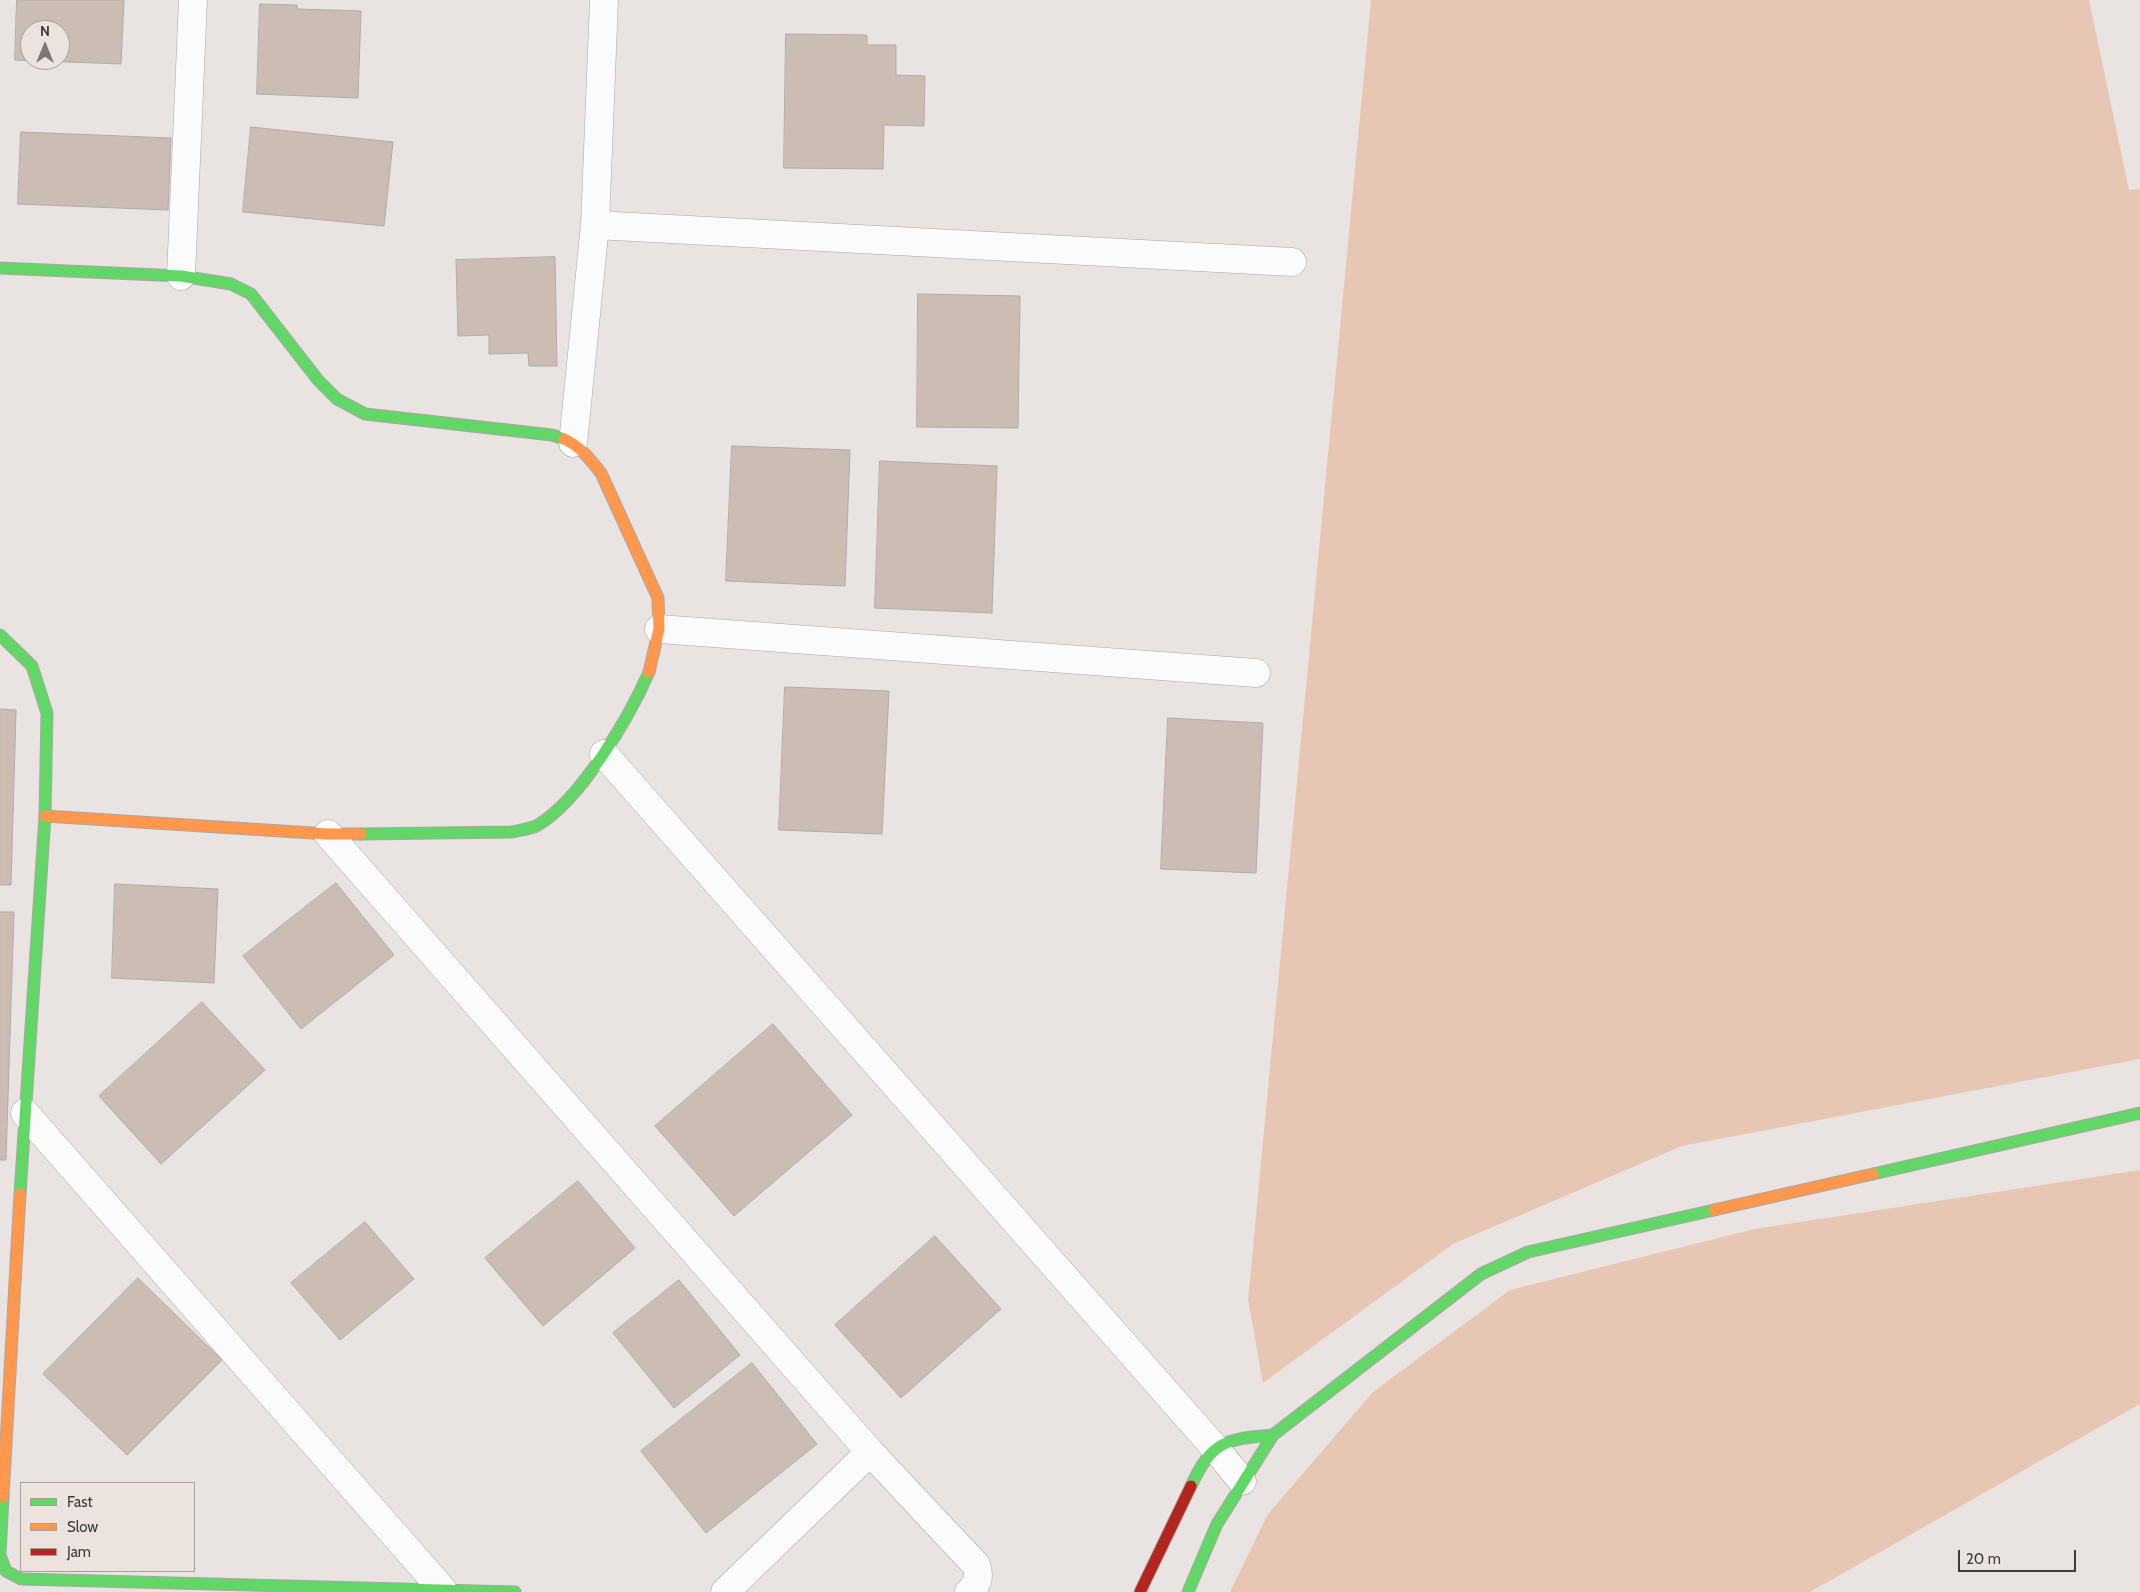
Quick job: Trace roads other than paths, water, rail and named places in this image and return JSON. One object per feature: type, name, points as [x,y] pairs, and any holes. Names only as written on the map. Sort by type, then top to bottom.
[{"type":"street","points":[[182,276],[193,0]]},
{"type":"street","points":[[572,443],[596,225],[604,0]]},
{"type":"street","points":[[596,225],[1292,262]]},
{"type":"street","points":[[0,268],[182,276],[231,284],[251,294],[318,380],[337,399],[365,414],[552,435],[572,443],[587,455],[596,467],[658,598],[659,629],[652,664],[637,699],[604,754],[557,811],[536,826],[512,832],[328,834],[45,816]]},
{"type":"street","points":[[659,629],[1256,673]]},
{"type":"street","points":[[0,635],[32,666],[47,714],[45,816],[25,1113],[0,1555],[6,1571],[12,1576],[21,1579],[515,1592]]},
{"type":"street","points":[[604,754],[1242,1481]]},
{"type":"street","points":[[328,834],[870,1452],[976,1565],[979,1574],[976,1584],[969,1592]]},
{"type":"street","points":[[25,1113],[442,1589]]},
{"type":"street","points":[[1188,1592],[1217,1524],[1242,1481],[1273,1435],[1481,1274],[1528,1252],[2140,1113]]},
{"type":"street","points":[[1140,1592],[1202,1463],[1215,1448],[1240,1438],[1273,1435]]},
{"type":"street","points":[[725,1592],[870,1452]]}]
